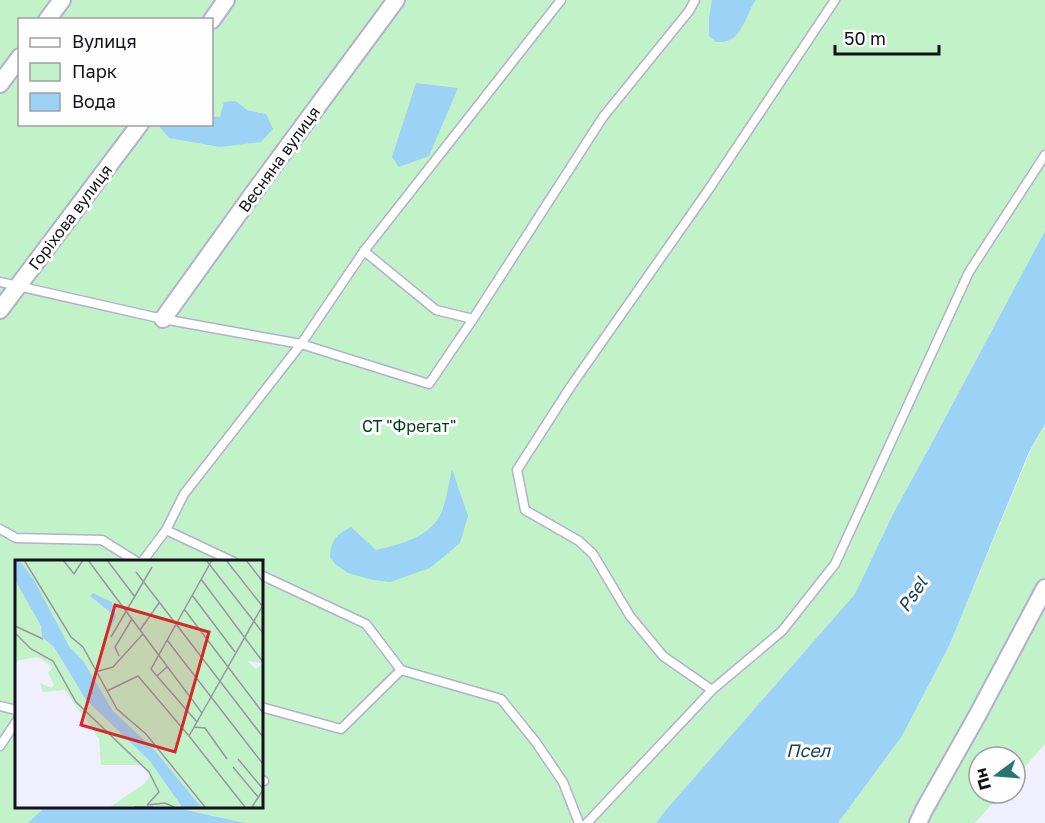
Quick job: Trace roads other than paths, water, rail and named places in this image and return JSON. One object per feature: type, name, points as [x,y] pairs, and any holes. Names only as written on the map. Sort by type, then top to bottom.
[{"type":"street","points":[[48,18],[62,0]]},
{"type":"street","points":[[213,18],[225,0]]},
{"type":"street","name":"Весняна вулиця","points":[[163,319],[396,0]]},
{"type":"street","points":[[0,84],[18,60]]},
{"type":"street","name":"Горіхова вулиця","points":[[0,310],[138,126]]},
{"type":"street","points":[[918,823],[1045,588]]},
{"type":"lane","points":[[144,560],[166,530],[184,494],[301,344],[364,251],[561,0]]},
{"type":"lane","points":[[0,282],[163,319],[301,344],[429,384],[603,117],[689,11],[695,0]]},
{"type":"lane","points":[[712,690],[663,656],[630,616],[593,554],[579,541],[525,510],[517,470],[571,386],[709,189],[835,0]]},
{"type":"lane","points":[[587,823],[712,690],[782,631],[835,564],[969,272],[1045,155]]},
{"type":"lane","points":[[364,251],[436,310],[473,319]]},
{"type":"lane","points":[[0,529],[16,538],[102,540],[134,560]]},
{"type":"lane","points":[[166,530],[230,560]]},
{"type":"lane","points":[[262,575],[366,624],[401,670],[501,699],[535,741],[563,782],[579,823]]},
{"type":"lane","points":[[262,707],[341,729],[401,670]]},
{"type":"lane","points":[[0,706],[15,710]]},
{"type":"lane","points":[[0,746],[15,724]]},
{"type":"water","points":[[712,0],[756,0],[737,34],[725,42],[716,42],[709,36]]},
{"type":"water","points":[[416,83],[458,88],[429,156],[399,167],[392,157]]},
{"type":"water","points":[[236,101],[247,110],[266,114],[273,129],[261,142],[220,147],[169,138],[159,126],[213,126],[213,116],[220,117],[224,102]]},
{"type":"water","name":"Псел","points":[[1045,231],[1045,424],[1029,452],[949,646],[902,736],[838,823],[656,823],[855,594],[893,514]]},
{"type":"water","points":[[452,469],[468,516],[460,543],[430,568],[390,582],[348,573],[335,564],[330,557],[333,542],[351,527],[376,550],[415,538],[431,527],[442,511]]},
{"type":"water","points":[[44,808],[178,808],[245,823],[28,823]]},
{"type":"park label","name":"СТ \"Фрегат\"","points":[[409,426]]},
{"type":"water label","name":"Psel","points":[[912,594]]}]
